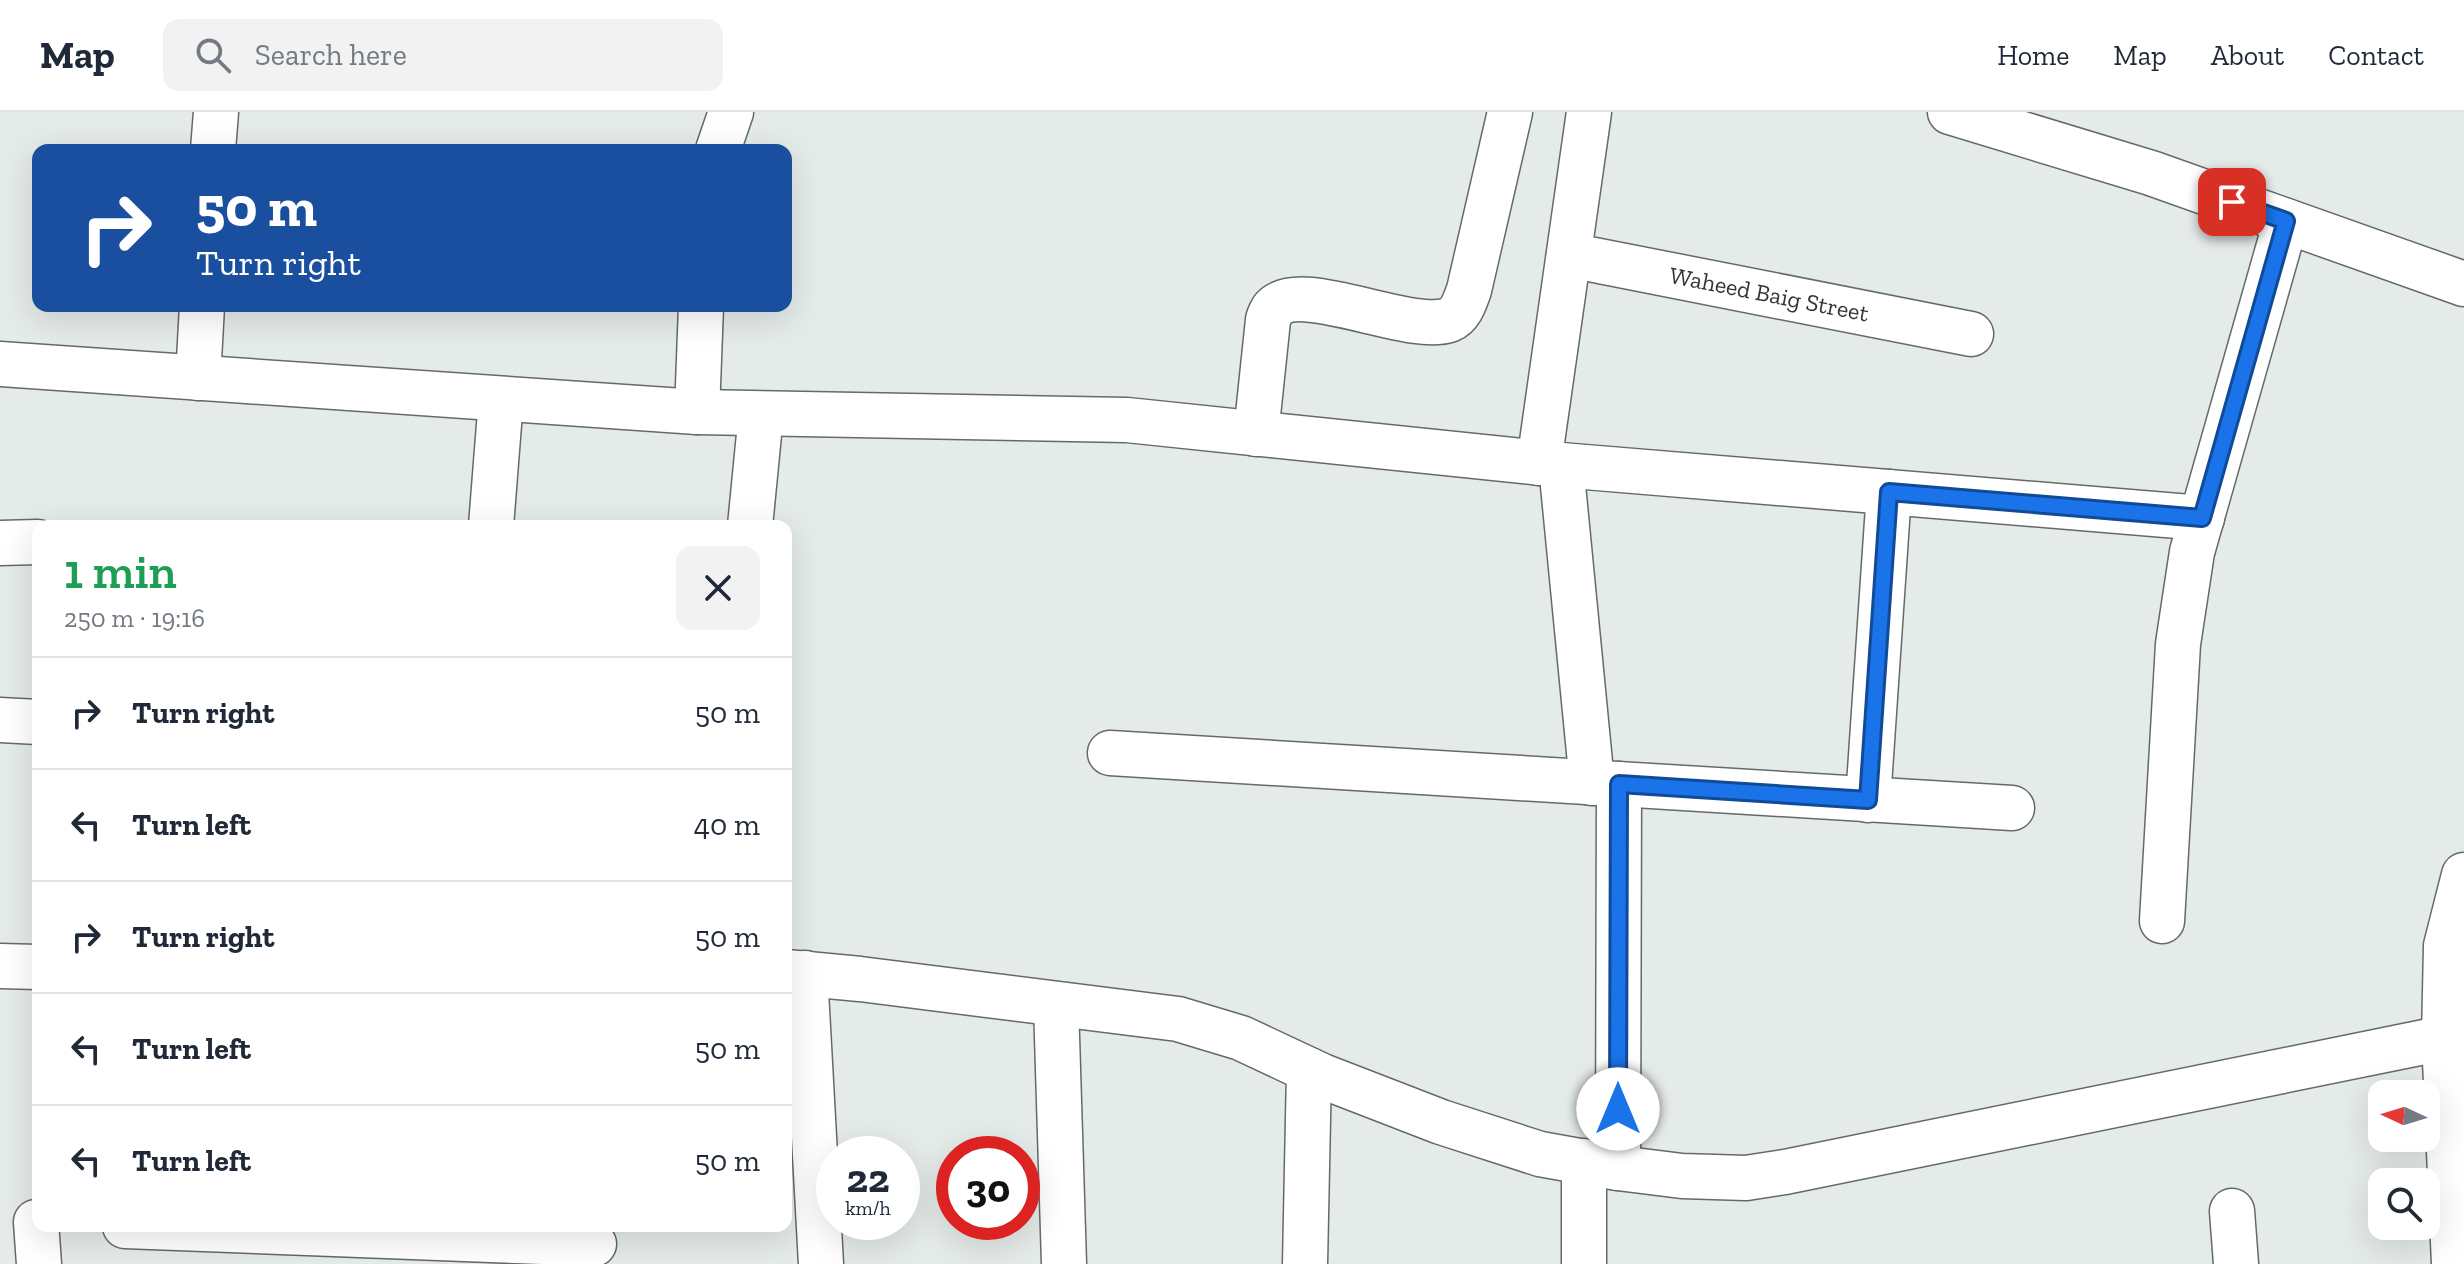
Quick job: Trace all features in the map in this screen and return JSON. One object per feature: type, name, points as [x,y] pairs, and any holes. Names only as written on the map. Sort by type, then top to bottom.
[{"type":"street","points":[[213,144],[216,112]]},
{"type":"street","points":[[720,144],[731,112]]},
{"type":"street","points":[[1256,434],[1268,320],[1272,309],[1293,300],[1317,301],[1426,322],[1451,319],[1463,308],[1510,112]]},
{"type":"street","points":[[1584,1264],[1601,1165],[1606,783],[1550,464],[1569,255],[1589,112]]},
{"type":"street","points":[[1950,112],[2151,173],[2464,284]]},
{"type":"street","points":[[2162,921],[2178,644],[2192,552],[2286,221]]},
{"type":"street","name":"Waheed Baig Street","points":[[1569,255],[1971,334]]},
{"type":"street","points":[[198,378],[202,312]]},
{"type":"street","points":[[697,412],[701,312]]},
{"type":"street","points":[[0,364],[697,412],[1127,420],[1550,464],[2202,518]]},
{"type":"street","points":[[491,520],[501,399]]},
{"type":"street","points":[[751,520],[761,414]]},
{"type":"street","points":[[1868,800],[1889,492]]},
{"type":"street","points":[[0,543],[32,542]]},
{"type":"street","points":[[0,720],[32,722]]},
{"type":"street","points":[[1110,753],[2012,808]]},
{"type":"street","points":[[2454,1264],[2444,1038],[2446,946],[2464,875]]},
{"type":"street","points":[[0,966],[32,967]]},
{"type":"street","points":[[821,1264],[795,972],[1178,1019],[1241,1038],[1309,1070],[1441,1122],[1540,1154],[1682,1176],[1746,1178],[1785,1172],[2444,1038]]},
{"type":"street","points":[[1056,1004],[1064,1264]]},
{"type":"street","points":[[1305,1264],[1309,1070]]},
{"type":"street","points":[[2232,1211],[2236,1264]]},
{"type":"street","points":[[170,1232],[299,1249],[595,1245]]},
{"type":"route","points":[[1618,1109],[1619,784],[1868,800],[1889,492],[2202,518],[2286,221],[2232,202]]}]
